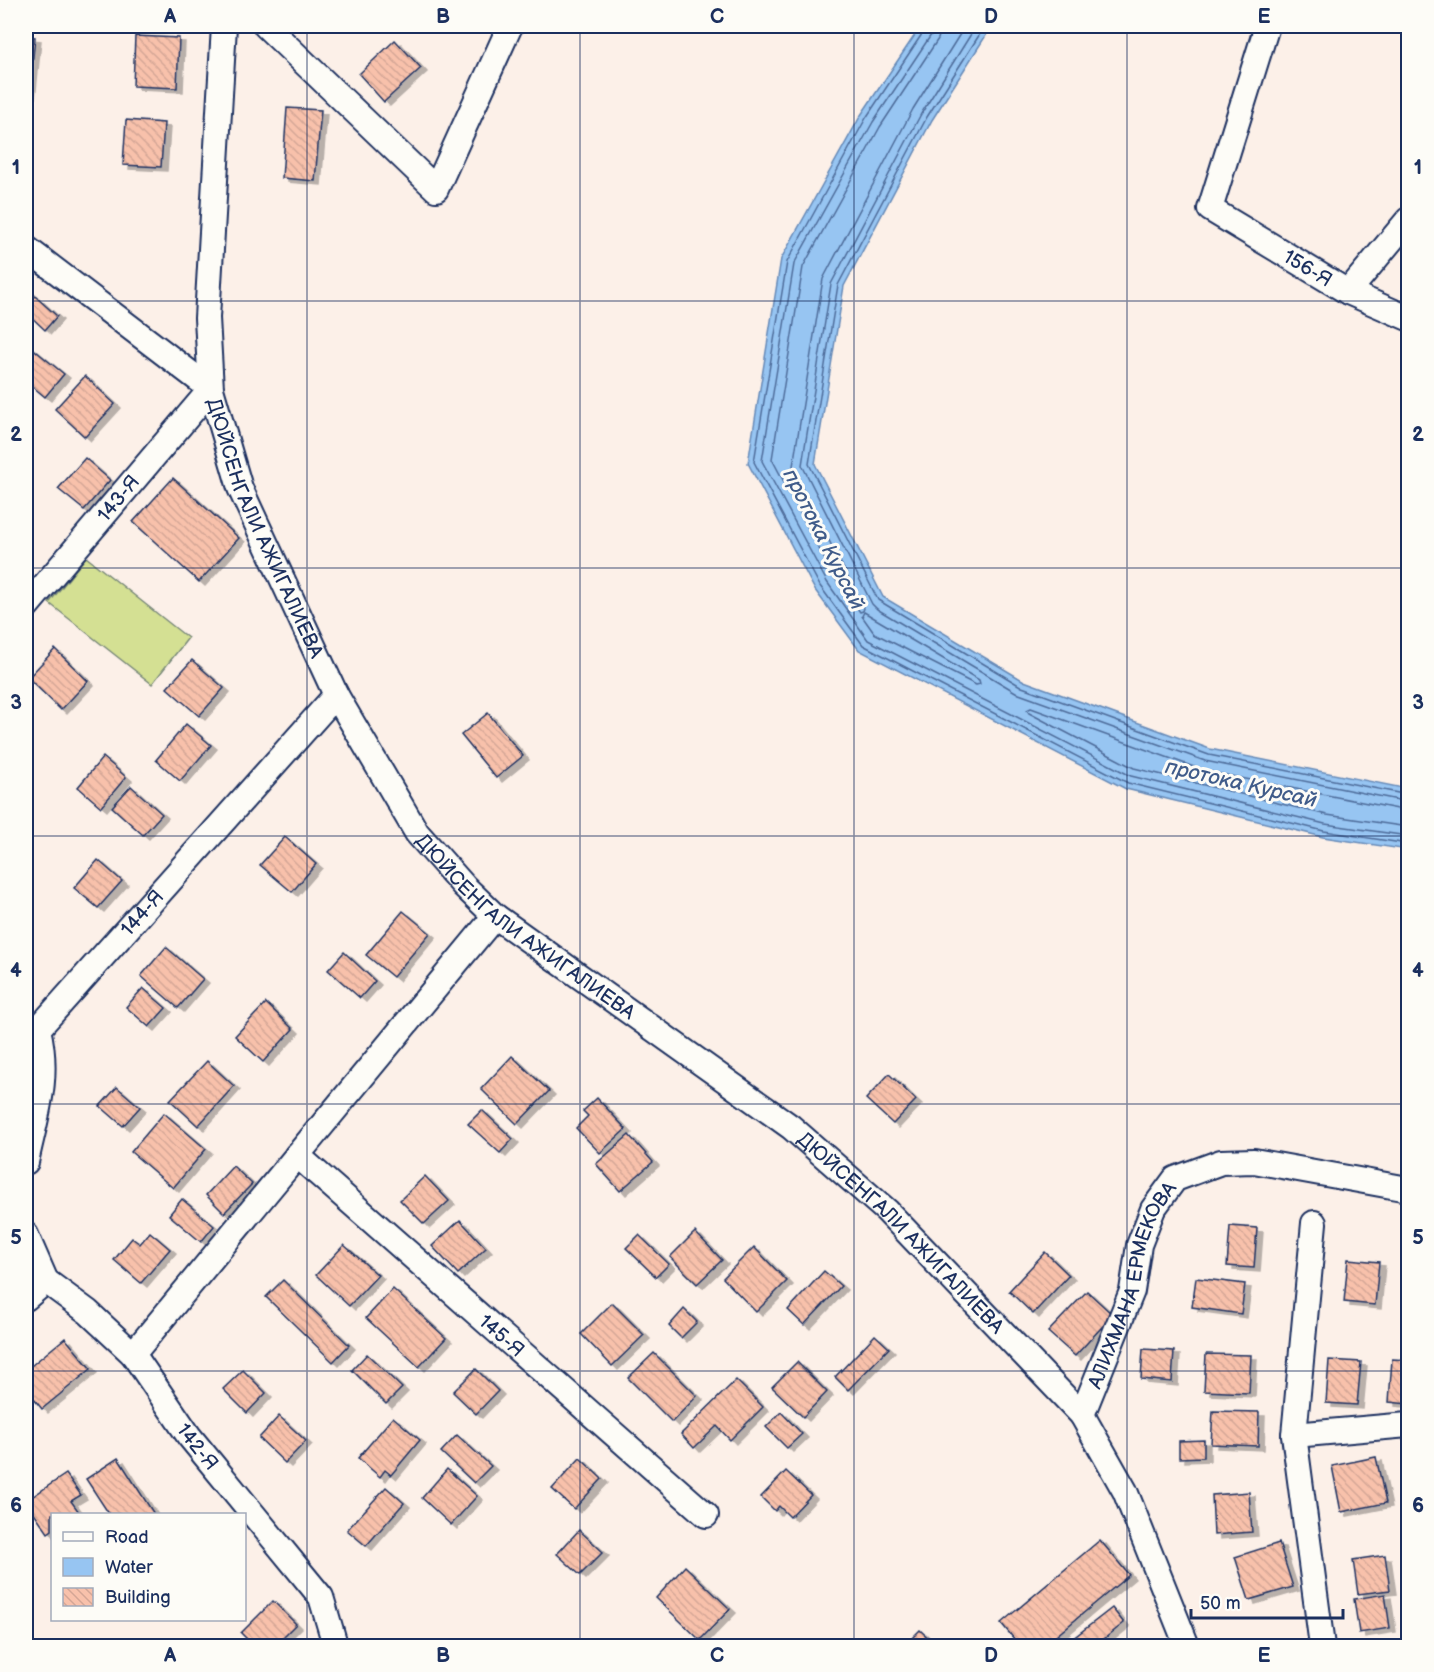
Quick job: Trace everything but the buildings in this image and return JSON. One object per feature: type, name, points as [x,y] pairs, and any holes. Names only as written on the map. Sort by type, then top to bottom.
[{"type":"street","name":"ДЮЙСЕНГАЛИ АЖИГАЛИЕВА","points":[[224,26],[207,318],[211,389],[240,488],[336,694],[417,833],[464,886],[495,916],[800,1135],[887,1211],[1082,1415],[1125,1491],[1187,1647]]},
{"type":"street","points":[[266,26],[436,189],[510,26]]},
{"type":"street","name":"156-Я","points":[[1267,26],[1210,209],[1348,292],[1408,318]]},
{"type":"street","points":[[1348,292],[1408,220]]},
{"type":"street","points":[[26,248],[211,389]]},
{"type":"street","name":"143-Я","points":[[26,607],[211,389]]},
{"type":"street","name":"144-Я","points":[[26,1162],[43,1085],[44,1051],[32,1025],[336,694]]},
{"type":"street","points":[[133,1354],[495,916]]},
{"type":"street","name":"145-Я","points":[[297,1155],[706,1515]]},
{"type":"street","name":"АЛИХМАНА ЕРМЕКОВА","points":[[1082,1415],[1132,1291],[1139,1245],[1153,1209],[1175,1179],[1221,1162],[1254,1161],[1408,1189]]},
{"type":"street","points":[[1314,1224],[1294,1435],[1322,1647]]},
{"type":"street","points":[[26,1234],[36,1278],[26,1298]]},
{"type":"street","name":"142-Я","points":[[36,1278],[88,1312],[133,1354],[189,1436],[321,1597],[334,1641],[332,1647]]},
{"type":"street","points":[[1294,1435],[1408,1425]]},
{"type":"green space","points":[[86,557],[188,638],[152,684],[49,603]]},
{"type":"water","name":"протока Курсай","points":[[921,26],[992,26],[932,120],[844,286],[815,464],[883,597],[1024,681],[1210,749],[1408,789],[1408,850],[1323,837],[1126,789],[859,650],[815,590],[748,463],[781,259],[861,115]]}]
